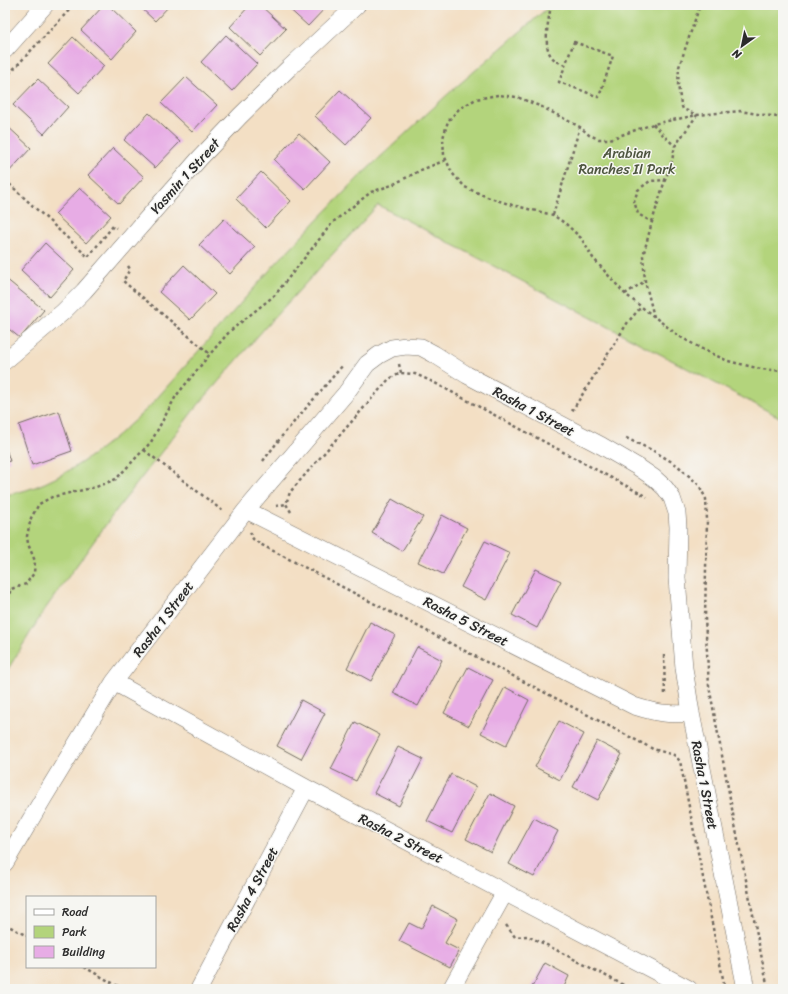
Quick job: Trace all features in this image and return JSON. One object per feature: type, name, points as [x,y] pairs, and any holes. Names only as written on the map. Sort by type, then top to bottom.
[{"type":"street","points":[[5,50],[45,5]]},
{"type":"street","name":"Yasmin 1 Street","points":[[9,356],[41,332],[64,312],[240,116],[357,5]]},
{"type":"street","name":"Rasha 1 Street","points":[[5,863],[114,682],[242,516],[346,393],[367,364],[392,348],[406,346],[421,348],[434,354],[467,375],[562,426],[602,446],[658,469],[671,479],[679,491],[685,506],[687,522],[686,536],[677,578],[684,668],[691,713],[746,989]]},
{"type":"street","name":"Rasha 5 Street","points":[[242,516],[634,706],[652,712],[671,714],[691,713]]},
{"type":"street","name":"Rasha 2 Street","points":[[114,682],[306,788],[689,989]]},
{"type":"street","name":"Rasha 4 Street","points":[[199,989],[306,788]]},
{"type":"street","points":[[451,989],[505,892]]},
{"type":"path","points":[[5,78],[74,5]]},
{"type":"path","points":[[551,5],[547,31],[549,53],[552,58],[565,65]]},
{"type":"path","points":[[697,115],[683,109],[678,84],[680,67],[700,5]]},
{"type":"path","points":[[574,42],[613,56],[599,97],[559,82],[565,65],[574,42]]},
{"type":"path","points":[[783,118],[740,111],[697,115],[653,124],[610,139],[598,139],[589,135],[580,127],[542,107],[517,97],[498,95],[476,99],[459,109],[448,121],[444,138],[444,155],[446,160],[452,173],[465,187],[487,197],[512,205],[553,215],[566,224],[581,238],[593,258],[625,294],[679,336],[728,361],[783,372]]},
{"type":"path","points":[[654,317],[645,281],[643,256],[652,222],[671,165],[675,146],[697,115]]},
{"type":"path","points":[[653,124],[675,146]]},
{"type":"path","points":[[553,215],[580,127]]},
{"type":"path","points":[[5,587],[11,589],[26,584],[34,573],[35,562],[28,544],[27,536],[32,518],[39,504],[52,497],[96,487],[116,478],[151,442],[176,396],[210,354],[230,332],[275,295],[333,222],[371,192],[392,185],[421,170],[446,160]]},
{"type":"path","points":[[5,180],[88,257],[113,226],[129,238]]},
{"type":"path","points":[[652,222],[638,214],[634,202],[638,190],[650,181],[665,180]]},
{"type":"path","points":[[115,255],[130,268],[123,281],[210,354]]},
{"type":"path","points":[[625,294],[645,281]]},
{"type":"path","points":[[562,426],[628,322],[641,307]]},
{"type":"path","points":[[262,461],[345,362]]},
{"type":"path","points":[[293,516],[286,504],[290,492],[389,379],[401,373],[415,374],[434,382],[653,500]]},
{"type":"path","points":[[571,412],[578,415]]},
{"type":"path","points":[[625,437],[652,450],[677,465],[699,485],[706,499],[705,618],[709,686],[768,989]]},
{"type":"path","points":[[144,450],[224,512],[242,516],[253,540],[653,748],[674,755],[680,761],[725,989]]},
{"type":"path","points":[[219,518],[224,512]]},
{"type":"path","points":[[5,605],[11,589]]},
{"type":"path","points":[[664,654],[664,702]]},
{"type":"path","points":[[495,909],[515,937],[527,936],[543,943],[631,989]]},
{"type":"path","points":[[5,924],[26,935]]},
{"type":"path","points":[[86,968],[123,989]]},
{"type":"green space","name":"Arabian Ranches II Park","points":[[551,5],[783,5],[783,419],[378,205],[270,322],[193,411],[115,512],[43,612],[5,674],[5,495],[45,483],[64,473],[101,448],[135,420],[150,406],[277,262],[359,177],[448,94]]},
{"type":"building","points":[[104,5],[108,5],[136,32],[112,59],[81,30]]},
{"type":"building","points":[[138,5],[170,5],[155,21]]},
{"type":"building","points":[[250,5],[260,5],[286,29],[260,56],[230,27]]},
{"type":"building","points":[[285,5],[328,5],[308,26]]},
{"type":"building","points":[[226,35],[257,64],[232,91],[201,62]]},
{"type":"building","points":[[73,37],[104,66],[79,93],[48,64]]},
{"type":"building","points":[[186,77],[217,105],[192,132],[161,103]]},
{"type":"building","points":[[38,79],[68,107],[44,134],[13,105]]},
{"type":"building","points":[[340,90],[371,118],[346,145],[315,116]]},
{"type":"building","points":[[149,113],[180,142],[155,168],[124,140]]},
{"type":"building","points":[[5,124],[31,148],[6,175],[5,174]]},
{"type":"building","points":[[299,133],[330,162],[305,189],[274,160]]},
{"type":"building","points":[[113,148],[144,177],[119,204],[88,175]]},
{"type":"building","points":[[261,172],[291,201],[266,228],[236,199]]},
{"type":"building","points":[[80,188],[111,216],[86,243],[55,214]]},
{"type":"building","points":[[224,219],[255,247],[230,274],[199,245]]},
{"type":"building","points":[[45,243],[74,270],[50,297],[21,270]]},
{"type":"building","points":[[184,265],[215,294],[190,320],[159,292]]},
{"type":"building","points":[[5,278],[44,310],[20,338],[5,326]]},
{"type":"building","points":[[59,411],[72,451],[32,465],[19,425]]},
{"type":"building","points":[[5,446],[10,461],[5,462]]},
{"type":"building","points":[[392,499],[423,517],[402,551],[372,533]]},
{"type":"building","points":[[442,515],[467,528],[443,574],[418,562]]},
{"type":"building","points":[[485,541],[510,553],[486,600],[461,587]]},
{"type":"building","points":[[536,569],[561,581],[537,628],[512,615]]},
{"type":"building","points":[[370,622],[395,635],[371,681],[347,668]]},
{"type":"building","points":[[417,647],[442,660],[418,706],[393,693]]},
{"type":"building","points":[[468,667],[493,680],[469,726],[444,713]]},
{"type":"building","points":[[505,687],[529,700],[506,746],[481,733]]},
{"type":"building","points":[[301,700],[325,713],[301,759],[277,746]]},
{"type":"building","points":[[559,721],[584,734],[560,780],[535,767]]},
{"type":"building","points":[[355,722],[380,735],[356,781],[331,769]]},
{"type":"building","points":[[597,741],[622,754],[598,800],[573,787]]},
{"type":"building","points":[[398,747],[423,759],[399,806],[374,793]]},
{"type":"building","points":[[451,774],[476,787],[452,833],[427,821]]},
{"type":"building","points":[[490,793],[514,806],[491,852],[466,839]]},
{"type":"building","points":[[534,818],[558,831],[534,877],[509,864]]},
{"type":"building","points":[[433,906],[458,919],[445,943],[459,950],[450,967],[399,941],[409,923],[421,929]]},
{"type":"building","points":[[545,963],[569,976],[563,989],[531,989]]}]
